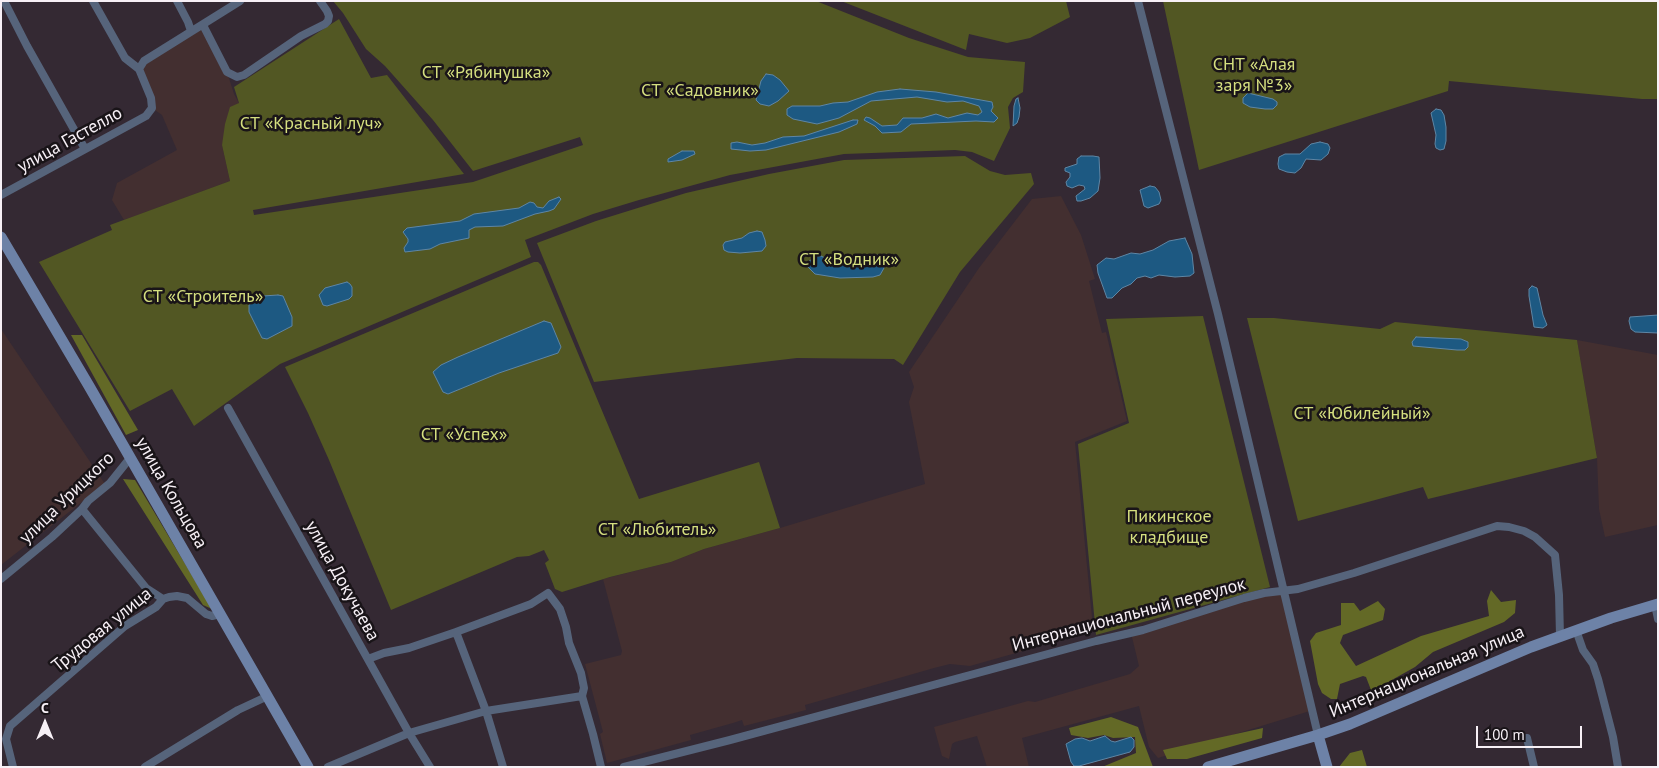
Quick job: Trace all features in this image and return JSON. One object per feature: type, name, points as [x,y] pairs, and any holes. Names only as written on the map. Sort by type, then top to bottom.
[{"type":"main road","name":"улица Кольцова","points":[[1,237],[308,767]]},
{"type":"main road","name":"Интернациональная улица","points":[[1208,767],[1350,724],[1560,636],[1638,608],[1656,604]]},
{"type":"main road","points":[[1318,735],[1327,767]]},
{"type":"street","points":[[93,1],[125,58],[139,69],[144,61],[240,1]]},
{"type":"street","points":[[177,1],[191,31]]},
{"type":"street","points":[[203,25],[226,72],[237,77],[244,75],[302,36],[325,24],[328,21],[327,11],[320,1]]},
{"type":"street","points":[[1138,1],[1218,314],[1318,735]]},
{"type":"street","points":[[6,4],[27,46],[85,149]]},
{"type":"street","name":"улица Гастелло","points":[[1,195],[146,116],[152,108],[151,98],[139,69]]},
{"type":"street","name":"улица Докучаева","points":[[228,408],[408,733],[430,767]]},
{"type":"street","name":"улица Урицкого","points":[[1,578],[52,537],[88,501],[110,483],[130,458]]},
{"type":"street","points":[[82,509],[146,588],[163,599]]},
{"type":"street","name":"Интернациональный переулок","points":[[624,767],[1143,630],[1244,598],[1264,593],[1283,592],[1354,573],[1497,526],[1524,531],[1535,537],[1555,555],[1559,595],[1560,636]]},
{"type":"street","points":[[368,659],[384,653],[409,648],[456,632],[531,604],[548,593],[560,609],[569,643],[581,673],[584,688],[582,696],[601,767]]},
{"type":"street","name":"Трудовая улица","points":[[10,726],[116,633],[156,607],[163,599],[184,597],[206,614],[212,616],[220,614]]},
{"type":"street","points":[[1656,604],[1658,619]]},
{"type":"street","points":[[1576,630],[1584,650],[1593,664],[1598,679],[1613,738],[1618,767]]},
{"type":"street","points":[[456,632],[486,711],[503,767]]},
{"type":"street","points":[[145,767],[238,710],[268,696]]},
{"type":"street","points":[[328,767],[408,733],[486,711],[582,696]]},
{"type":"street","points":[[1,726],[10,726],[6,739],[13,767]]},
{"type":"street","points":[[1527,738],[1534,767]]},
{"type":"shaded area","points":[[203,25],[227,72],[239,103],[222,145],[230,181],[124,220],[112,200],[117,183],[177,150],[162,115],[152,108],[139,69]]},
{"type":"shaded area","points":[[1061,196],[1081,235],[1095,279],[1089,281],[1102,333],[1106,332],[1127,421],[1075,442],[1093,628],[1048,644],[1044,635],[1027,641],[1023,651],[970,666],[950,664],[934,668],[805,705],[806,710],[744,726],[742,720],[690,735],[691,740],[607,763],[600,734],[603,732],[585,664],[621,655],[622,651],[603,579],[671,562],[704,549],[925,484],[909,402],[914,387],[909,372],[979,268],[1032,199]]},
{"type":"shaded area","points":[[1,329],[105,484],[1,565]]},
{"type":"shaded area","points":[[1577,340],[1658,355],[1658,525],[1605,537],[1599,509],[1597,458]]},
{"type":"shaded area","points":[[1283,592],[1313,710],[1158,758],[1149,747],[1139,706],[1022,738],[1029,767],[987,767],[977,736],[952,744],[949,759],[942,756],[934,727],[1028,701],[1035,702],[1130,674],[1139,666],[1131,633],[1244,598]]},
{"type":"green space","points":[[333,1],[816,1],[909,38],[968,57],[1025,62],[1023,92],[1013,98],[1008,107],[1010,128],[994,161],[972,152],[955,150],[844,154],[730,175],[639,200],[593,214],[525,240],[531,257],[280,364],[194,426],[172,389],[130,411],[39,262],[112,230],[110,225],[230,181],[222,145],[230,107],[239,103],[234,87],[339,19],[371,78],[387,75],[464,174],[253,210],[254,215],[473,182],[583,145],[580,137],[473,171],[433,120],[385,66],[366,49]]},
{"type":"green space","points":[[841,1],[1066,1],[1070,17],[1030,38],[1007,43],[969,34],[966,50]]},
{"type":"green space","name":"СНТ «Алая заря №3»","points":[[1163,1],[1658,1],[1658,99],[1449,81],[1448,91],[1199,170]]},
{"type":"green space","name":"СТ «Водник»","points":[[965,156],[990,171],[1005,175],[1031,173],[1034,184],[960,272],[903,365],[894,359],[797,358],[594,382],[537,243],[596,221],[686,193],[769,174],[844,160]]},
{"type":"green space","name":"СТ «Успех»","points":[[534,262],[538,262],[541,265],[639,499],[759,462],[780,528],[704,549],[671,562],[610,577],[562,592],[555,589],[545,563],[549,560],[544,550],[529,556],[517,557],[391,610],[329,460],[285,367]]},
{"type":"green space","name":"Пикинское кладбище","points":[[1203,316],[1270,587],[1096,635],[1078,444],[1129,423],[1106,319]]},
{"type":"green space","name":"СТ «Юбилейный»","points":[[1247,318],[1274,318],[1380,329],[1395,322],[1577,340],[1597,458],[1428,499],[1423,487],[1298,521]]},
{"type":"green space","points":[[71,335],[82,335],[138,430],[126,435]]},
{"type":"green space","points":[[123,479],[135,480],[212,609],[203,605]]},
{"type":"green space","points":[[1491,590],[1501,602],[1516,600],[1515,613],[1504,622],[1433,652],[1415,667],[1374,690],[1371,690],[1366,677],[1363,676],[1340,684],[1337,699],[1331,699],[1322,693],[1318,684],[1310,641],[1316,633],[1341,625],[1341,603],[1354,603],[1360,611],[1378,601],[1385,609],[1383,620],[1343,635],[1340,643],[1356,666],[1421,636],[1489,616],[1487,601]]},
{"type":"green space","points":[[1111,717],[1138,727],[1153,767],[1102,767],[1136,753],[1135,737],[1113,738],[1104,735],[1088,738],[1071,735],[1069,728]]},
{"type":"green space","points":[[1263,728],[1262,738],[1187,759],[1167,759],[1163,750]]},
{"type":"green space","points":[[1362,750],[1367,767],[1339,767],[1350,753]]},
{"type":"water","points":[[766,74],[773,75],[780,80],[789,91],[769,106],[760,104],[756,100],[761,81]]},
{"type":"water","points":[[900,89],[936,92],[992,102],[993,107],[991,111],[998,118],[994,122],[911,124],[901,132],[882,133],[875,126],[864,120],[866,117],[882,126],[897,125],[903,118],[922,118],[936,114],[948,118],[967,113],[978,115],[982,112],[979,106],[963,101],[947,102],[917,97],[871,101],[839,118],[817,124],[793,119],[787,115],[787,109],[792,106],[820,106],[848,102],[877,92]]},
{"type":"water","points":[[1248,93],[1273,99],[1277,102],[1277,105],[1273,109],[1250,107],[1243,103],[1243,98]]},
{"type":"water","points":[[1018,98],[1019,117],[1017,123],[1013,126],[1014,106]]},
{"type":"water","points":[[1436,109],[1441,110],[1444,115],[1446,127],[1444,149],[1440,150],[1436,148],[1435,144],[1436,135],[1431,113]]},
{"type":"water","points":[[858,120],[857,124],[839,132],[766,150],[731,149],[731,143],[737,142],[752,145],[783,137],[804,136]]},
{"type":"water","points":[[1320,142],[1328,144],[1330,148],[1328,154],[1321,160],[1306,159],[1301,168],[1295,173],[1279,169],[1279,157],[1285,154],[1300,154],[1311,144]]},
{"type":"water","points":[[682,151],[694,151],[695,154],[682,160],[668,162],[668,159]]},
{"type":"water","points":[[1081,156],[1099,157],[1100,178],[1098,191],[1090,198],[1077,201],[1076,196],[1085,189],[1084,186],[1079,185],[1072,188],[1067,186],[1066,182],[1070,177],[1070,173],[1065,171],[1065,168],[1077,164],[1077,159]]},
{"type":"water","points":[[1150,186],[1155,187],[1159,192],[1161,200],[1159,204],[1148,208],[1144,206],[1140,190]]},
{"type":"water","points":[[559,197],[561,199],[554,209],[549,211],[503,226],[475,227],[469,230],[469,238],[440,244],[430,249],[405,252],[404,248],[408,239],[403,232],[407,228],[460,221],[474,214],[519,208],[530,202],[534,203],[537,207],[543,208],[549,201]]},
{"type":"water","points":[[762,232],[765,240],[766,246],[762,251],[740,253],[724,250],[723,245],[725,242],[742,238],[749,233]]},
{"type":"water","points":[[1185,238],[1192,254],[1194,273],[1190,276],[1159,275],[1151,278],[1145,276],[1137,278],[1131,284],[1122,288],[1112,298],[1107,298],[1097,265],[1106,258],[1114,259],[1131,253],[1140,254],[1153,250],[1169,241]]},
{"type":"water","points":[[879,255],[883,260],[884,268],[880,275],[873,277],[840,278],[815,274],[808,267],[808,262],[815,257],[841,259]]},
{"type":"water","points":[[347,282],[352,287],[352,296],[349,299],[327,306],[323,305],[319,295],[325,288]]},
{"type":"water","points":[[1532,286],[1537,288],[1547,325],[1543,328],[1534,327],[1529,296],[1529,289]]},
{"type":"water","points":[[263,296],[283,296],[292,317],[292,326],[267,339],[262,338],[249,312],[249,305]]},
{"type":"water","points":[[1658,315],[1658,333],[1635,332],[1631,329],[1630,317]]},
{"type":"water","points":[[544,321],[551,323],[561,347],[558,353],[499,373],[448,394],[443,392],[433,372],[441,365]]},
{"type":"water","points":[[1416,337],[1461,339],[1468,342],[1468,347],[1465,350],[1457,350],[1413,346],[1412,342]]},
{"type":"water","points":[[1105,736],[1115,742],[1131,737],[1134,740],[1134,747],[1130,752],[1074,766],[1066,744],[1075,739],[1082,738],[1090,741]]},
{"type":"park label","name":"СТ «Рябинушка»","points":[[486,73]]},
{"type":"park label","name":"СТ «Садовник»","points":[[700,91]]},
{"type":"park label","name":"СТ «Красный луч»","points":[[311,124]]},
{"type":"park label","name":"СТ «Строитель»","points":[[203,297]]},
{"type":"park label","name":"СТ «Любитель»","points":[[657,530]]}]
